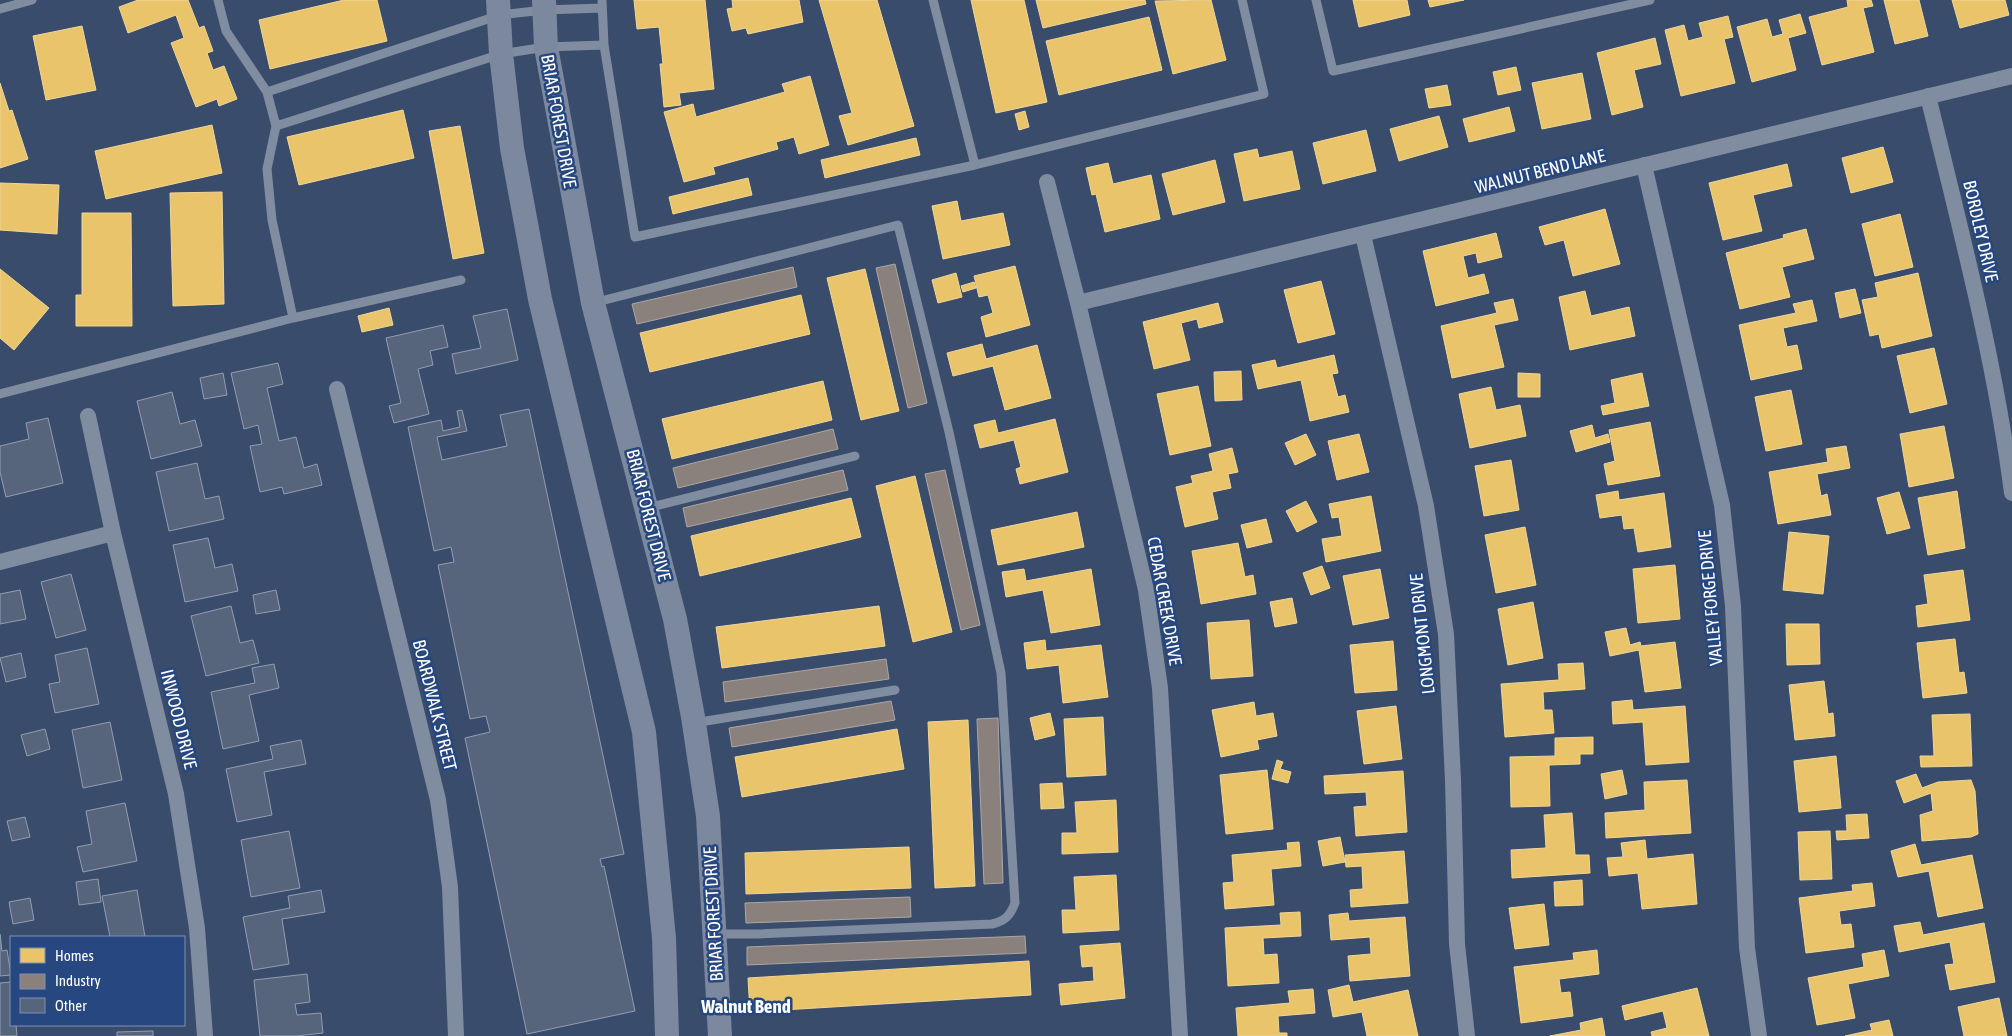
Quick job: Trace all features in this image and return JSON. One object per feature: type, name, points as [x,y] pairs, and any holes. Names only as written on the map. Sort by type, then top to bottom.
[{"type":"main road","name":"BRIAR FOREST DRIVE","points":[[544,5],[546,47],[593,303],[675,620],[694,723],[708,816],[720,1036]]},
{"type":"main road","points":[[499,8],[501,54],[512,148],[540,299],[644,732],[664,938],[666,1036]]},
{"type":"street","name":"WALNUT BEND LANE","points":[[1078,303],[2012,76]]},
{"type":"street","name":"BORDLEY DRIVE","points":[[1928,96],[1986,336],[2004,427],[2012,493]]},
{"type":"street","name":"VALLEY FORGE DRIVE","points":[[1644,166],[1722,505],[1733,606],[1747,948],[1759,1036]]},
{"type":"street","name":"CEDAR CREEK DRIVE","points":[[1047,182],[1078,303],[1146,590],[1160,688],[1180,1036]]},
{"type":"street","name":"LONGMONT DRIVE","points":[[1363,235],[1426,506],[1446,634],[1454,780],[1457,944],[1467,1036]]},
{"type":"street","name":"BOARDWALK STREET","points":[[337,389],[438,800],[450,887],[456,1036]]},
{"type":"street","name":"INWOOD DRIVE","points":[[88,416],[113,533],[176,794],[197,928],[206,1036]]},
{"type":"street","points":[[0,562],[113,533]]},
{"type":"lane","points":[[0,9],[32,0]]},
{"type":"lane","points":[[218,0],[226,31],[267,92],[276,126],[268,178],[272,220],[294,318]]},
{"type":"lane","points":[[933,0],[975,165]]},
{"type":"lane","points":[[267,92],[499,8],[602,4],[604,45],[635,236],[975,165],[1264,94],[1242,0]]},
{"type":"lane","points":[[1316,0],[1332,71],[1650,0]]},
{"type":"lane","points":[[276,126],[501,54],[546,47],[604,45]]},
{"type":"lane","points":[[593,303],[898,225],[949,432],[1001,673],[1015,903],[1011,914],[1003,922],[758,934],[715,934]]},
{"type":"lane","points":[[0,394],[294,318],[461,280]]},
{"type":"lane","points":[[647,508],[855,456]]},
{"type":"lane","points":[[694,723],[895,690]]},
{"type":"building: Homes","points":[[138,0],[188,0],[199,28],[204,26],[213,51],[207,53],[213,70],[224,66],[237,99],[219,106],[217,99],[196,107],[171,43],[184,38],[176,15],[128,33],[119,7]]},
{"type":"building: Homes","points":[[344,0],[377,0],[387,41],[270,69],[259,20]]},
{"type":"building: Homes","points":[[634,0],[705,0],[714,89],[679,93],[681,105],[664,107],[660,64],[663,64],[659,27],[637,29]]},
{"type":"building: Homes","points":[[732,0],[799,0],[803,22],[748,34],[746,28],[732,31],[727,9],[733,8]]},
{"type":"building: Homes","points":[[819,0],[877,0],[914,126],[848,145],[839,116],[852,113]]},
{"type":"building: Homes","points":[[971,0],[1024,0],[1047,102],[996,113]]},
{"type":"building: Homes","points":[[1036,0],[1145,0],[1146,4],[1043,28]]},
{"type":"building: Homes","points":[[1211,0],[1226,60],[1173,74],[1155,1]]},
{"type":"building: Homes","points":[[1353,0],[1407,0],[1410,15],[1359,27]]},
{"type":"building: Homes","points":[[1428,0],[1464,0],[1430,7]]},
{"type":"building: Homes","points":[[1847,0],[1871,0],[1873,6],[1863,8],[1874,52],[1822,65],[1809,17],[1848,7]]},
{"type":"building: Homes","points":[[1884,0],[1919,0],[1928,36],[1895,44]]},
{"type":"building: Homes","points":[[1952,0],[2005,0],[2009,15],[1960,28]]},
{"type":"building: Homes","points":[[1800,14],[1806,33],[1788,38],[1796,70],[1752,82],[1737,27],[1767,19],[1772,37],[1783,34],[1779,20]]},
{"type":"building: Homes","points":[[1728,16],[1733,37],[1724,39],[1735,83],[1681,96],[1665,30],[1684,25],[1688,41],[1703,37],[1699,23]]},
{"type":"building: Homes","points":[[1149,17],[1162,70],[1059,95],[1046,41]]},
{"type":"building: Homes","points":[[82,26],[96,90],[46,100],[33,36]]},
{"type":"building: Homes","points":[[1655,38],[1661,64],[1634,70],[1643,107],[1612,115],[1597,53]]},
{"type":"building: Homes","points":[[1516,67],[1521,90],[1498,95],[1493,72]]},
{"type":"building: Homes","points":[[1582,73],[1591,119],[1542,129],[1532,83]]},
{"type":"building: Homes","points":[[810,76],[829,145],[799,154],[794,137],[776,142],[778,149],[713,167],[715,174],[684,182],[664,112],[693,104],[696,117],[785,92],[782,84]]},
{"type":"building: Homes","points":[[0,83],[9,111],[12,110],[28,159],[0,168]]},
{"type":"building: Homes","points":[[1447,85],[1451,105],[1429,108],[1425,89]]},
{"type":"building: Homes","points":[[1509,107],[1515,131],[1469,142],[1463,119]]},
{"type":"building: Homes","points":[[403,110],[414,158],[299,185],[287,137]]},
{"type":"building: Homes","points":[[1025,111],[1029,127],[1019,130],[1015,114]]},
{"type":"building: Homes","points":[[1439,116],[1448,147],[1399,161],[1390,129]]},
{"type":"building: Homes","points":[[212,125],[222,173],[106,199],[95,151]]},
{"type":"building: Homes","points":[[460,126],[484,253],[453,259],[429,131]]},
{"type":"building: Homes","points":[[1366,130],[1376,171],[1323,184],[1313,143]]},
{"type":"building: Homes","points":[[916,138],[920,155],[825,178],[821,160]]},
{"type":"building: Homes","points":[[1883,147],[1893,182],[1851,193],[1842,158]]},
{"type":"building: Homes","points":[[1257,149],[1259,158],[1292,151],[1300,189],[1244,201],[1234,154]]},
{"type":"building: Homes","points":[[1215,160],[1225,202],[1173,215],[1162,174]]},
{"type":"building: Homes","points":[[1108,163],[1113,184],[1151,175],[1160,219],[1105,232],[1096,194],[1092,195],[1086,168]]},
{"type":"building: Homes","points":[[1787,164],[1792,186],[1753,195],[1762,231],[1723,240],[1709,183]]},
{"type":"building: Homes","points":[[748,178],[752,195],[673,214],[669,197]]},
{"type":"building: Homes","points":[[0,183],[59,185],[57,234],[0,230]]},
{"type":"building: Homes","points":[[222,192],[224,304],[173,306],[170,193]]},
{"type":"building: Homes","points":[[957,201],[961,221],[1003,213],[1010,245],[943,259],[932,206]]},
{"type":"building: Homes","points":[[1605,209],[1620,264],[1573,276],[1564,240],[1545,245],[1539,227]]},
{"type":"building: Homes","points":[[82,213],[131,213],[132,326],[76,326],[76,295],[82,295]]},
{"type":"building: Homes","points":[[1900,214],[1913,267],[1875,276],[1862,224]]},
{"type":"building: Homes","points":[[1806,229],[1814,259],[1782,267],[1790,297],[1740,309],[1726,253],[1784,238],[1783,235]]},
{"type":"building: Homes","points":[[1496,233],[1502,257],[1478,263],[1476,253],[1463,256],[1468,278],[1484,274],[1489,293],[1436,306],[1423,251]]},
{"type":"building: Homes","points":[[1015,266],[1030,325],[986,337],[981,317],[993,313],[988,295],[979,297],[974,276]]},
{"type":"building: Homes","points":[[0,269],[49,308],[14,350],[0,338]]},
{"type":"building: Homes","points":[[865,269],[899,411],[861,420],[827,278]]},
{"type":"building: Homes","points":[[956,273],[962,297],[938,303],[932,280]]},
{"type":"building: Homes","points":[[1918,273],[1932,336],[1882,348],[1879,334],[1870,336],[1862,300],[1878,297],[1875,283]]},
{"type":"building: Homes","points":[[1321,281],[1335,334],[1298,343],[1284,290]]},
{"type":"building: Homes","points":[[974,282],[976,288],[963,292],[961,286]]},
{"type":"building: Homes","points":[[1855,289],[1861,313],[1840,318],[1835,293]]},
{"type":"building: Homes","points":[[1585,291],[1591,316],[1629,307],[1635,336],[1570,350],[1559,297]]},
{"type":"building: Homes","points":[[801,295],[810,334],[650,372],[640,333]]},
{"type":"building: Homes","points":[[1513,299],[1518,320],[1494,325],[1504,367],[1452,378],[1441,326],[1497,313],[1494,303]]},
{"type":"building: Homes","points":[[1812,300],[1817,321],[1783,328],[1787,347],[1797,345],[1802,369],[1751,380],[1739,325],[1796,313],[1793,304]]},
{"type":"building: Homes","points":[[1218,303],[1223,322],[1199,328],[1197,319],[1181,323],[1190,360],[1154,369],[1143,322]]},
{"type":"building: Homes","points":[[389,308],[393,325],[362,332],[358,316]]},
{"type":"building: Homes","points":[[982,344],[986,359],[1037,345],[1051,398],[1005,410],[993,366],[953,376],[947,353]]},
{"type":"building: Homes","points":[[1934,348],[1947,404],[1910,413],[1897,356]]},
{"type":"building: Homes","points":[[1334,355],[1338,373],[1332,374],[1338,397],[1345,395],[1349,412],[1310,421],[1301,380],[1258,389],[1252,365],[1275,360],[1277,368]]},
{"type":"building: Homes","points":[[1241,371],[1242,400],[1215,401],[1214,372]]},
{"type":"building: Homes","points":[[1518,373],[1540,374],[1540,397],[1518,397]]},
{"type":"building: Homes","points":[[1642,373],[1649,406],[1603,415],[1601,406],[1615,403],[1611,380]]},
{"type":"building: Homes","points":[[823,381],[832,420],[672,459],[662,419]]},
{"type":"building: Homes","points":[[1198,386],[1211,446],[1170,455],[1157,394]]},
{"type":"building: Homes","points":[[1491,387],[1496,410],[1520,405],[1526,436],[1470,448],[1459,394]]},
{"type":"building: Homes","points":[[1791,390],[1802,444],[1766,451],[1755,397]]},
{"type":"building: Homes","points":[[1055,419],[1068,472],[1020,484],[1016,469],[1021,467],[1014,440],[980,448],[974,425],[995,420],[998,433]]},
{"type":"building: Homes","points":[[1650,422],[1660,476],[1608,485],[1604,464],[1615,461],[1609,430]]},
{"type":"building: Homes","points":[[1592,425],[1595,438],[1608,434],[1610,442],[1576,452],[1570,431]]},
{"type":"building: Homes","points":[[1944,426],[1954,478],[1909,487],[1900,434]]},
{"type":"building: Homes","points":[[1306,434],[1316,455],[1295,465],[1285,443]]},
{"type":"building: Homes","points":[[1359,434],[1369,472],[1337,480],[1328,441]]},
{"type":"building: Homes","points":[[1846,446],[1850,468],[1817,474],[1821,496],[1827,494],[1831,515],[1778,524],[1769,472],[1828,462],[1826,449]]},
{"type":"building: Homes","points":[[1232,448],[1238,472],[1228,474],[1231,488],[1212,492],[1218,519],[1185,527],[1176,487],[1193,483],[1191,476],[1213,471],[1209,454]]},
{"type":"building: Homes","points":[[1511,460],[1519,510],[1484,516],[1475,466]]},
{"type":"building: Homes","points":[[915,476],[952,632],[913,642],[876,486]]},
{"type":"building: Homes","points":[[1618,491],[1619,500],[1664,493],[1671,547],[1638,552],[1634,528],[1624,529],[1622,515],[1600,518],[1596,495]]},
{"type":"building: Homes","points":[[1957,491],[1965,548],[1928,555],[1918,498]]},
{"type":"building: Homes","points":[[1899,492],[1910,528],[1887,534],[1877,498]]},
{"type":"building: Homes","points":[[1371,496],[1381,551],[1326,562],[1322,539],[1342,536],[1339,517],[1332,518],[1329,504]]},
{"type":"building: Homes","points":[[851,498],[861,537],[700,576],[691,536]]},
{"type":"building: Homes","points":[[1306,501],[1317,522],[1297,532],[1286,511]]},
{"type":"building: Homes","points":[[1077,512],[1084,547],[998,565],[991,530]]},
{"type":"building: Homes","points":[[1266,519],[1272,542],[1247,548],[1241,525]]},
{"type":"building: Homes","points":[[1525,527],[1536,585],[1496,593],[1485,535]]},
{"type":"building: Homes","points":[[1789,532],[1829,536],[1823,594],[1783,590]]},
{"type":"building: Homes","points":[[1238,543],[1245,577],[1253,575],[1256,594],[1201,604],[1192,551]]},
{"type":"building: Homes","points":[[1675,565],[1680,619],[1638,623],[1633,569]]},
{"type":"building: Homes","points":[[1322,566],[1330,588],[1311,595],[1303,573]]},
{"type":"building: Homes","points":[[1024,569],[1026,581],[1091,569],[1100,625],[1051,633],[1043,590],[1006,597],[1002,572]]},
{"type":"building: Homes","points":[[1380,569],[1389,618],[1353,625],[1343,576]]},
{"type":"building: Homes","points":[[1963,570],[1970,620],[1918,627],[1916,606],[1928,604],[1924,575]]},
{"type":"building: Homes","points":[[1292,598],[1297,623],[1275,627],[1270,602]]},
{"type":"building: Homes","points":[[1533,602],[1543,658],[1508,665],[1498,609]]},
{"type":"building: Homes","points":[[879,606],[885,646],[722,668],[716,627]]},
{"type":"building: Homes","points":[[1249,620],[1253,676],[1211,679],[1207,623]]},
{"type":"building: Homes","points":[[1786,624],[1819,624],[1820,664],[1787,665]]},
{"type":"building: Homes","points":[[1626,628],[1630,645],[1640,642],[1641,646],[1675,642],[1681,688],[1645,692],[1639,650],[1610,656],[1605,632]]},
{"type":"building: Homes","points":[[1955,639],[1959,673],[1964,672],[1967,693],[1923,698],[1917,643]]},
{"type":"building: Homes","points":[[1045,640],[1046,651],[1101,645],[1108,697],[1063,703],[1059,665],[1027,669],[1024,643]]},
{"type":"building: Homes","points":[[1393,641],[1397,690],[1355,693],[1350,645]]},
{"type":"building: Homes","points":[[1583,663],[1585,689],[1543,692],[1544,710],[1552,710],[1554,733],[1505,737],[1501,684],[1559,680],[1558,664]]},
{"type":"building: Homes","points":[[1824,681],[1828,714],[1833,713],[1835,736],[1795,740],[1789,685]]},
{"type":"building: Homes","points":[[1632,700],[1633,710],[1685,706],[1689,762],[1646,765],[1643,722],[1613,724],[1612,702]]},
{"type":"building: Homes","points":[[1254,702],[1256,716],[1273,713],[1277,736],[1257,740],[1259,749],[1221,757],[1212,710]]},
{"type":"building: Homes","points":[[1396,706],[1402,759],[1364,764],[1357,711]]},
{"type":"building: Homes","points":[[1050,713],[1055,735],[1035,740],[1030,718]]},
{"type":"building: Homes","points":[[1970,714],[1972,766],[1921,767],[1920,756],[1934,756],[1932,715]]},
{"type":"building: Homes","points":[[1103,717],[1106,775],[1067,777],[1064,719]]},
{"type":"building: Homes","points":[[968,720],[975,886],[935,888],[928,722]]},
{"type":"building: Homes","points":[[897,729],[904,769],[742,797],[735,757]]},
{"type":"building: Homes","points":[[1593,737],[1593,754],[1580,754],[1580,764],[1549,765],[1550,806],[1511,807],[1510,757],[1555,756],[1555,738]]},
{"type":"building: Homes","points":[[1836,756],[1841,808],[1799,812],[1794,761]]},
{"type":"building: Homes","points":[[1277,760],[1283,762],[1280,769],[1291,772],[1288,783],[1272,779]]},
{"type":"building: Homes","points":[[1267,770],[1273,829],[1226,834],[1220,775]]},
{"type":"building: Homes","points":[[1622,770],[1627,794],[1605,799],[1601,774]]},
{"type":"building: Homes","points":[[1403,771],[1407,832],[1356,836],[1354,807],[1367,806],[1366,792],[1325,794],[1324,776]]},
{"type":"building: Homes","points":[[1916,774],[1922,788],[1938,782],[1971,780],[1975,791],[1978,834],[1971,837],[1922,841],[1920,815],[1933,811],[1931,793],[1904,803],[1896,781]]},
{"type":"building: Homes","points":[[1687,780],[1691,833],[1606,838],[1605,813],[1645,810],[1644,782]]},
{"type":"building: Homes","points":[[1062,783],[1064,808],[1041,809],[1040,784]]},
{"type":"building: Homes","points":[[1116,800],[1118,852],[1062,854],[1062,833],[1077,833],[1075,802]]},
{"type":"building: Homes","points":[[1572,813],[1575,855],[1589,855],[1590,873],[1512,878],[1511,850],[1546,848],[1544,815]]},
{"type":"building: Homes","points":[[1867,814],[1869,838],[1837,840],[1836,831],[1847,831],[1846,815]]},
{"type":"building: Homes","points":[[1830,831],[1832,879],[1800,880],[1798,832]]},
{"type":"building: Homes","points":[[1340,837],[1345,862],[1323,866],[1318,841]]},
{"type":"building: Homes","points":[[1645,840],[1647,859],[1693,854],[1697,904],[1642,909],[1638,873],[1609,876],[1607,858],[1623,857],[1621,843]]},
{"type":"building: Homes","points":[[1299,842],[1301,866],[1271,869],[1274,905],[1225,909],[1223,883],[1234,882],[1232,855],[1288,850],[1287,843]]},
{"type":"building: Homes","points":[[1915,844],[1921,865],[1972,855],[1983,908],[1938,917],[1929,871],[1898,877],[1891,851]]},
{"type":"building: Homes","points":[[909,847],[911,888],[746,894],[745,853]]},
{"type":"building: Homes","points":[[1404,851],[1408,903],[1351,907],[1350,890],[1363,889],[1362,866],[1346,867],[1345,855]]},
{"type":"building: Homes","points":[[1116,875],[1119,930],[1063,933],[1062,910],[1076,910],[1074,877]]},
{"type":"building: Homes","points":[[1582,880],[1583,905],[1555,906],[1554,882]]},
{"type":"building: Homes","points":[[1872,883],[1875,906],[1839,911],[1841,925],[1851,924],[1854,947],[1806,953],[1799,898],[1853,891],[1852,885]]},
{"type":"building: Homes","points":[[1544,904],[1549,945],[1515,949],[1509,908]]},
{"type":"building: Homes","points":[[1300,912],[1301,936],[1263,938],[1264,955],[1277,954],[1279,983],[1228,986],[1225,928],[1281,925],[1280,913]]},
{"type":"building: Homes","points":[[1348,913],[1349,921],[1405,917],[1410,976],[1350,981],[1348,956],[1371,954],[1370,937],[1331,940],[1329,915]]},
{"type":"building: Homes","points":[[1920,922],[1923,935],[1984,923],[1995,982],[1950,990],[1945,965],[1954,964],[1950,942],[1899,952],[1894,926]]},
{"type":"building: Homes","points":[[1120,943],[1125,998],[1061,1005],[1059,984],[1094,981],[1093,966],[1082,967],[1080,946]]},
{"type":"building: Homes","points":[[1597,950],[1599,974],[1559,979],[1561,993],[1570,992],[1573,1016],[1521,1023],[1514,967],[1574,960],[1573,953]]},
{"type":"building: Homes","points":[[1884,950],[1889,976],[1848,984],[1855,1018],[1817,1025],[1808,978],[1864,967],[1862,954]]},
{"type":"building: Homes","points":[[1029,961],[1031,995],[750,1012],[748,978]]},
{"type":"building: Homes","points":[[1349,985],[1353,1002],[1408,990],[1418,1036],[1367,1036],[1362,1012],[1333,1017],[1328,990]]},
{"type":"building: Homes","points":[[1697,988],[1709,1036],[1652,1036],[1651,1032],[1667,1028],[1663,1011],[1625,1020],[1622,1006]]},
{"type":"building: Homes","points":[[1313,989],[1315,1013],[1278,1016],[1279,1033],[1287,1033],[1287,1036],[1238,1036],[1236,1008],[1290,1003],[1288,991]]},
{"type":"building: Homes","points":[[1999,998],[2007,1036],[1964,1036],[1958,1007]]},
{"type":"building: Homes","points":[[1602,1018],[1605,1036],[1550,1036],[1581,1030],[1580,1023]]},
{"type":"building: Homes","points":[[1889,1020],[1893,1036],[1845,1036],[1872,1030],[1870,1024]]},
{"type":"building: Industry","points":[[895,264],[927,403],[908,408],[876,268]]},
{"type":"building: Industry","points":[[793,267],[797,287],[637,324],[632,304]]},
{"type":"building: Industry","points":[[833,429],[838,449],[678,488],[673,468]]},
{"type":"building: Industry","points":[[843,470],[848,490],[687,527],[683,508]]},
{"type":"building: Industry","points":[[945,470],[980,625],[961,630],[925,474]]},
{"type":"building: Industry","points":[[886,659],[889,679],[725,702],[723,682]]},
{"type":"building: Industry","points":[[891,701],[895,720],[732,747],[729,728]]},
{"type":"building: Industry","points":[[998,718],[1003,883],[984,884],[977,719]]},
{"type":"building: Industry","points":[[910,897],[911,917],[746,923],[745,903]]},
{"type":"building: Industry","points":[[1025,936],[1026,953],[747,965],[747,947]]},
{"type":"building: Other","points":[[507,309],[518,360],[456,374],[452,354],[481,348],[473,316]]},
{"type":"building: Other","points":[[443,325],[448,347],[430,351],[433,365],[418,369],[429,414],[394,423],[389,406],[401,403],[386,338]]},
{"type":"building: Other","points":[[278,363],[283,384],[267,388],[279,441],[296,437],[304,468],[317,464],[322,485],[284,494],[282,487],[260,492],[250,446],[262,444],[258,425],[244,429],[231,373]]},
{"type":"building: Other","points":[[223,373],[227,395],[204,399],[200,378]]},
{"type":"building: Other","points":[[172,392],[180,424],[195,420],[202,446],[151,459],[137,401]]},
{"type":"building: Other","points":[[529,409],[624,854],[600,859],[602,867],[604,866],[635,1011],[527,1034],[465,738],[490,732],[486,716],[470,719],[438,565],[454,562],[451,547],[434,551],[408,427],[441,420],[443,431],[460,427],[457,411],[462,410],[467,431],[437,437],[442,460],[507,446],[500,415]]},
{"type":"building: Other","points":[[48,418],[63,483],[6,497],[0,472],[0,446],[29,439],[26,423]]},
{"type":"building: Other","points":[[197,463],[205,499],[219,496],[224,519],[169,531],[156,472]]},
{"type":"building: Other","points":[[208,538],[215,568],[232,564],[238,591],[185,602],[173,545]]},
{"type":"building: Other","points":[[71,574],[86,630],[56,638],[41,582]]},
{"type":"building: Other","points":[[20,590],[26,619],[0,624],[0,594]]},
{"type":"building: Other","points":[[276,590],[280,610],[256,614],[253,595]]},
{"type":"building: Other","points":[[231,606],[240,643],[253,640],[259,663],[206,676],[191,616]]},
{"type":"building: Other","points":[[87,648],[99,704],[55,713],[49,684],[60,682],[55,655]]},
{"type":"building: Other","points":[[21,653],[26,677],[6,682],[0,658]]},
{"type":"building: Other","points":[[274,664],[279,688],[249,695],[259,741],[223,749],[211,692],[255,683],[252,668]]},
{"type":"building: Other","points":[[110,722],[122,780],[83,788],[72,730]]},
{"type":"building: Other","points":[[45,729],[50,749],[27,756],[21,735]]},
{"type":"building: Other","points":[[301,740],[306,764],[264,772],[272,815],[237,822],[226,769],[273,759],[270,746]]},
{"type":"building: Other","points":[[125,803],[137,861],[83,872],[77,847],[92,844],[86,811]]},
{"type":"building: Other","points":[[25,817],[30,837],[12,841],[7,821]]},
{"type":"building: Other","points":[[289,831],[300,888],[251,897],[241,840]]},
{"type":"building: Other","points":[[98,879],[101,902],[79,905],[76,882]]},
{"type":"building: Other","points":[[137,890],[145,936],[110,936],[102,896]]},
{"type":"building: Other","points":[[321,890],[325,912],[282,919],[289,964],[253,970],[243,917],[290,908],[288,896]]},
{"type":"building: Other","points":[[30,898],[34,920],[13,924],[9,902]]},
{"type":"building: Other","points":[[0,934],[2,951],[7,950],[10,975],[0,976]]},
{"type":"building: Other","points":[[307,974],[310,1002],[295,1004],[297,1015],[321,1013],[323,1033],[296,1036],[260,1036],[254,980]]},
{"type":"building: Other","points":[[10,982],[10,1026],[16,1026],[17,1036],[0,1036],[0,983]]},
{"type":"building: Other","points":[[153,1031],[153,1036],[117,1036],[117,1032]]},
{"type":"district","name":"Walnut Bend","points":[[746,1006]]}]
